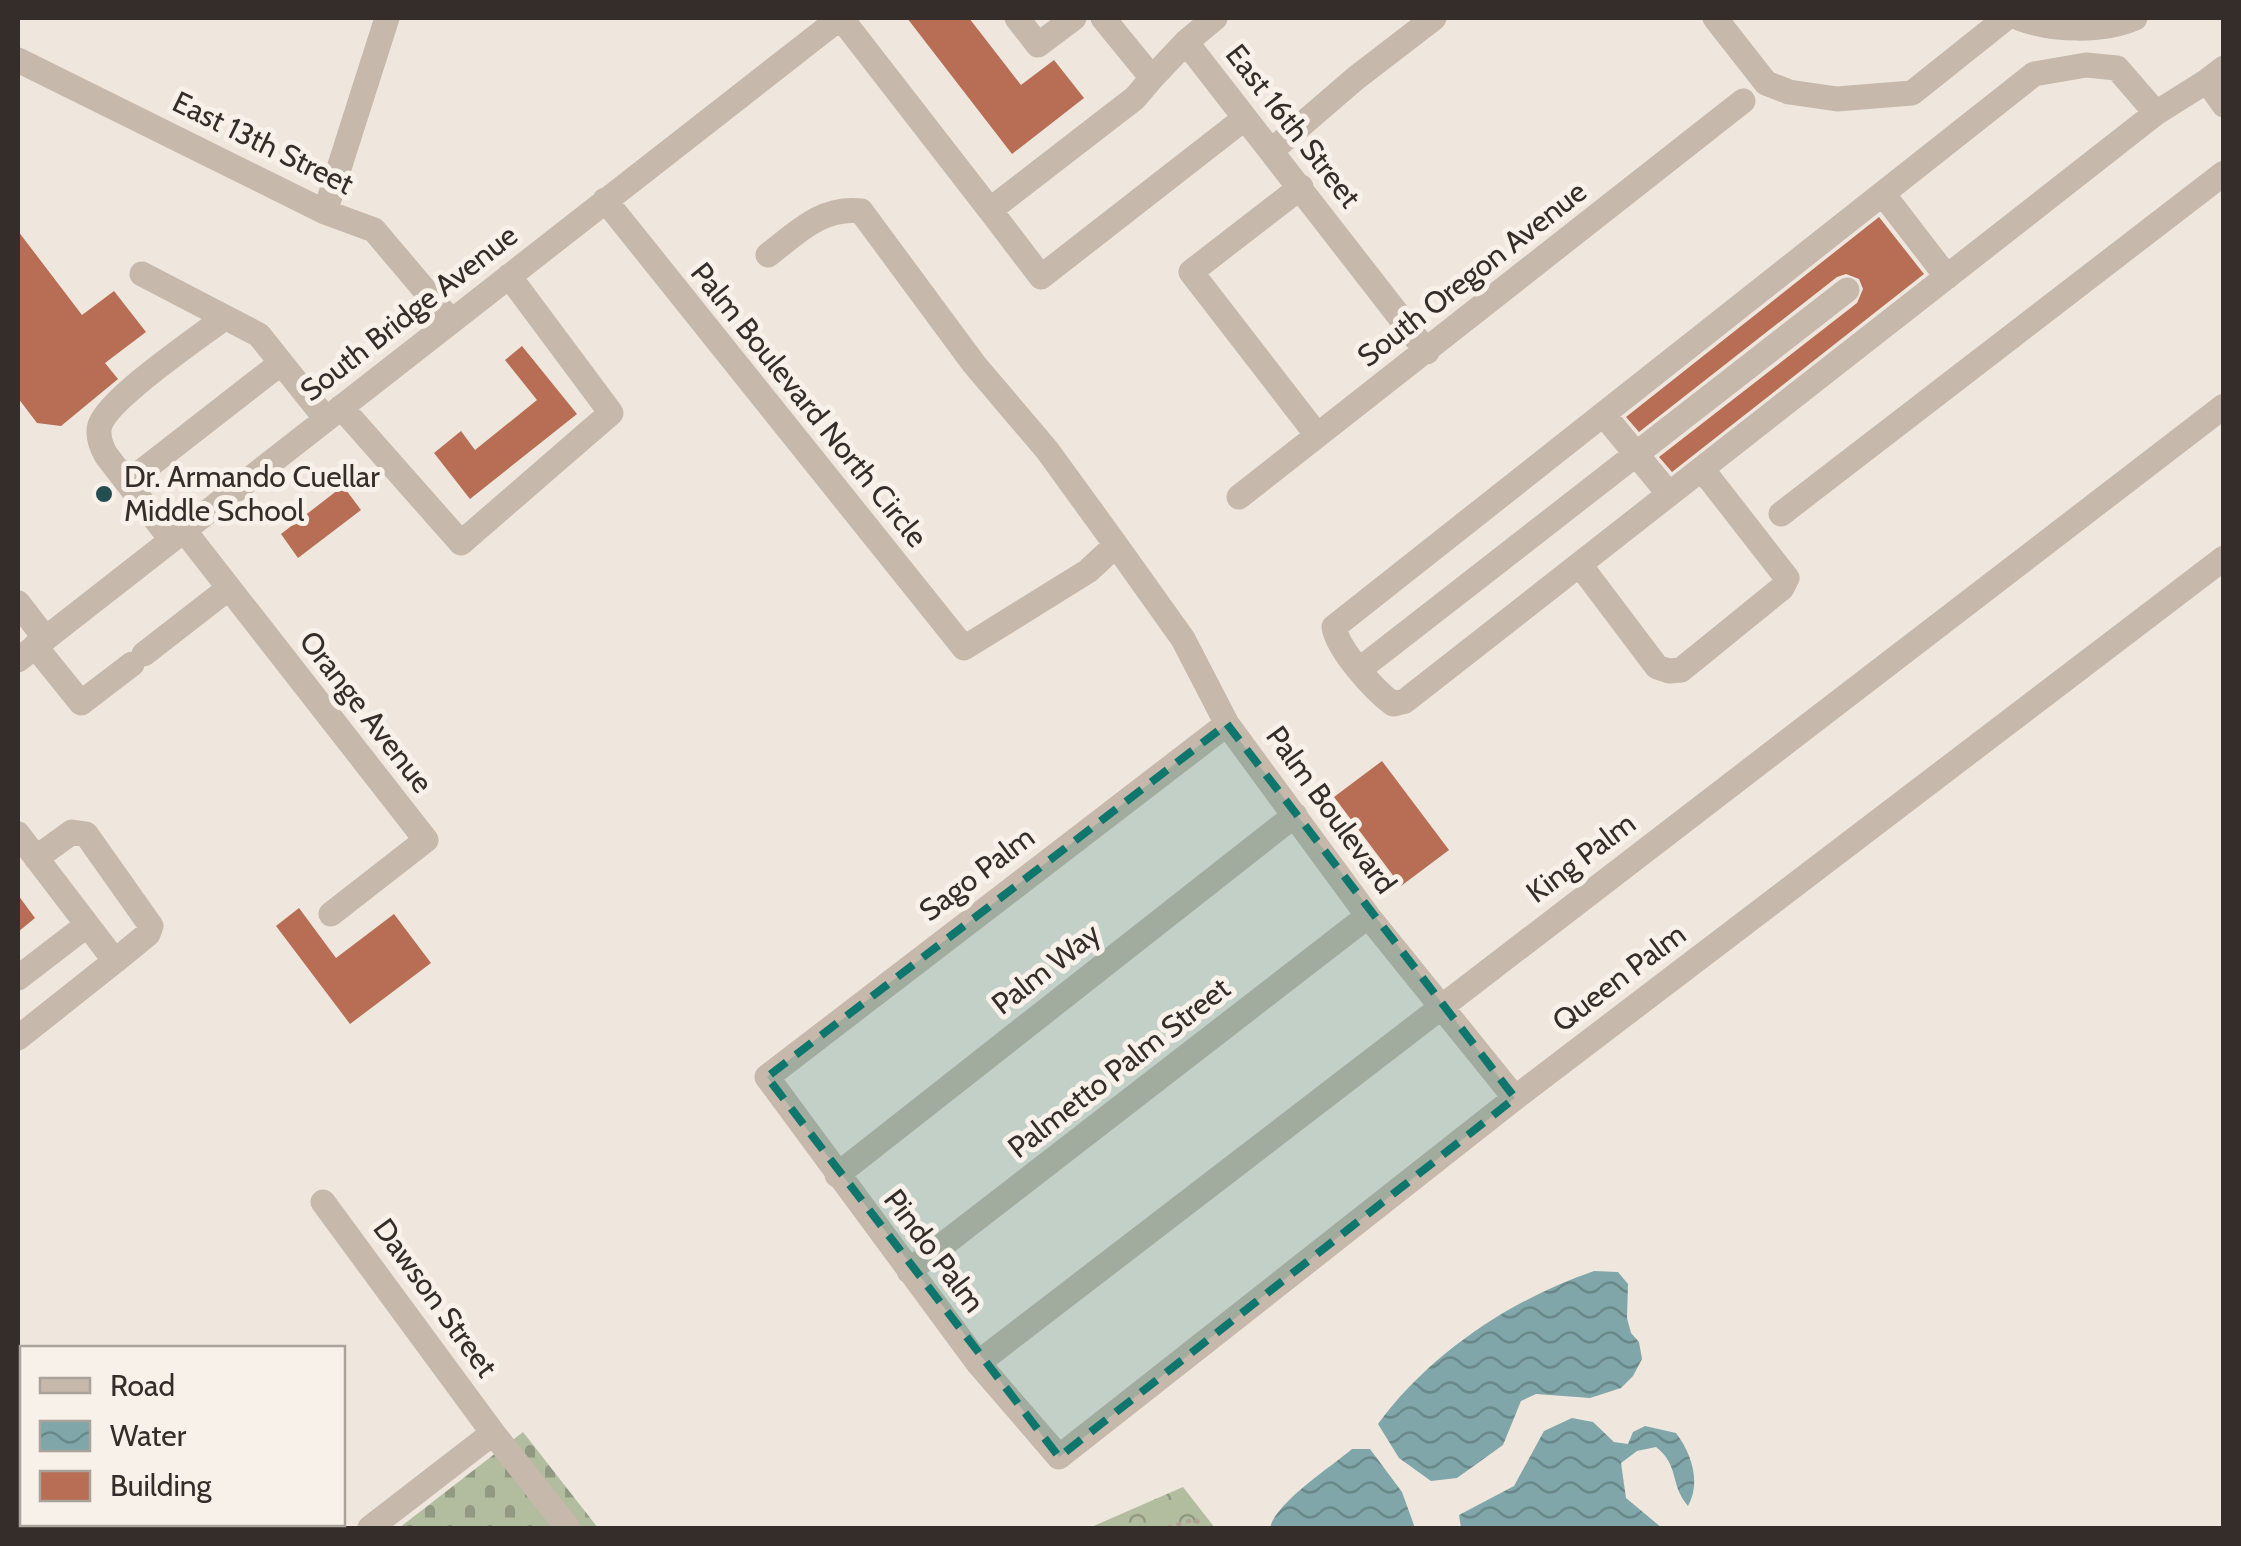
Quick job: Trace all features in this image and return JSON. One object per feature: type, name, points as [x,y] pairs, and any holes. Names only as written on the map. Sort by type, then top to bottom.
[{"type":"street","points":[[325,212],[387,18]]},
{"type":"street","points":[[840,18],[1042,276],[1245,118]]},
{"type":"street","name":"South Bridge Avenue","points":[[28,647],[840,18]]},
{"type":"street","points":[[1017,18],[1038,45],[1074,18]]},
{"type":"street","points":[[1103,18],[1152,78]]},
{"type":"street","points":[[1186,42],[1215,18]]},
{"type":"street","points":[[1272,152],[1356,78],[1434,18]]},
{"type":"street","points":[[1714,18],[1766,83],[1788,92],[1837,99],[1912,93],[2006,18]]},
{"type":"street","points":[[2019,18],[2036,24],[2090,27],[2135,18]]},
{"type":"street","name":"East 16th Street","points":[[990,210],[1135,98],[1186,42],[1427,352]]},
{"type":"street","name":"East 13th Street","points":[[18,60],[325,212],[374,230],[451,321]]},
{"type":"street","points":[[2156,114],[2117,68],[2086,65],[2034,74],[1334,626],[1336,638],[1380,694],[1393,704],[1406,701],[2156,114],[2215,74],[2224,105]]},
{"type":"street","name":"South Oregon Avenue","points":[[1239,497],[1743,101]]},
{"type":"street","points":[[1780,514],[2224,173]]},
{"type":"street","points":[[1301,188],[1190,272],[1317,436]]},
{"type":"street","points":[[1883,194],[1947,277]]},
{"type":"street","name":"Palm Boulevard North Circle","points":[[605,200],[964,648],[1088,570],[1116,544],[861,212],[840,208],[815,219],[768,255]]},
{"type":"street","points":[[142,274],[259,335],[281,362],[461,543],[611,413],[509,276]]},
{"type":"street","points":[[1360,669],[1847,290]]},
{"type":"street","name":"Orange Avenue","points":[[224,318],[108,412],[100,425],[101,445],[128,482],[229,588],[426,840],[331,914]]},
{"type":"street","points":[[128,482],[281,362]]},
{"type":"street","name":"King Palm","points":[[978,1362],[2224,406]]},
{"type":"street","points":[[1604,415],[1669,494]]},
{"type":"street","points":[[1580,564],[1657,667],[1681,670],[1782,588],[1787,578],[1702,468]]},
{"type":"street","name":"Palm Boulevard","points":[[1116,544],[1183,640],[1227,724],[1368,916],[1515,1098]]},
{"type":"street","name":"Queen Palm","points":[[1059,1457],[1515,1098],[2224,558]]},
{"type":"street","points":[[18,603],[28,647],[80,703],[229,588]]},
{"type":"street","points":[[130,665],[116,657],[161,622],[179,626]]},
{"type":"street","name":"Sago Palm","points":[[767,1076],[1227,724]]},
{"type":"street","name":"Palm Way","points":[[837,1175],[1295,815]]},
{"type":"street","points":[[18,1038],[148,934],[151,926],[86,834],[72,832],[36,858]]},
{"type":"street","points":[[18,834],[115,961]]},
{"type":"street","name":"Palmetto Palm Street","points":[[910,1271],[1368,916]]},
{"type":"street","points":[[18,978],[87,924]]},
{"type":"street","name":"Pindo Palm","points":[[767,1076],[978,1362],[1059,1457]]},
{"type":"street","name":"Dawson Street","points":[[324,1202],[564,1527]]},
{"type":"street","points":[[370,1528],[493,1433]]},
{"type":"path","points":[[1167,1528],[1195,1519],[1203,1528]]},
{"type":"highlighted area","points":[[1227,724],[1515,1098],[1059,1457],[767,1077]]},
{"type":"green space","points":[[523,1432],[598,1528],[399,1528]]},
{"type":"green space","points":[[1183,1487],[1215,1528],[1089,1528]]},
{"type":"water","points":[[1594,1271],[1618,1272],[1628,1284],[1627,1318],[1631,1333],[1639,1342],[1642,1359],[1621,1388],[1590,1398],[1536,1394],[1521,1401],[1503,1445],[1457,1478],[1431,1481],[1399,1458],[1378,1424],[1422,1374],[1503,1313]]},
{"type":"water","points":[[1572,1418],[1593,1422],[1614,1442],[1628,1444],[1633,1432],[1645,1426],[1676,1433],[1693,1469],[1694,1488],[1688,1506],[1678,1490],[1672,1468],[1656,1447],[1637,1451],[1621,1463],[1626,1498],[1662,1528],[1461,1528],[1459,1515],[1514,1486],[1544,1431]]},
{"type":"water","points":[[1352,1449],[1370,1449],[1402,1492],[1415,1528],[1270,1528],[1293,1497]]},
{"type":"building","points":[[907,18],[969,18],[1021,85],[1054,60],[1084,98],[1012,154]]},
{"type":"building","points":[[1879,217],[1924,274],[1672,472],[1659,457],[1857,303],[1863,289],[1859,279],[1846,274],[1837,277],[1639,432],[1626,417]]},
{"type":"building","name":"Dr. Armando Cuellar Middle School","points":[[18,231],[82,315],[114,291],[146,332],[105,363],[118,379],[61,426],[37,423],[18,398]]},
{"type":"building","points":[[522,346],[577,414],[470,499],[434,453],[461,431],[475,450],[537,400],[505,360]]},
{"type":"building","points":[[343,486],[361,510],[298,558],[281,534]]},
{"type":"building","points":[[1382,761],[1449,850],[1401,886],[1334,797]]},
{"type":"building","points":[[18,895],[35,918],[18,932]]},
{"type":"building","points":[[299,908],[336,958],[394,914],[431,963],[350,1024],[276,926]]},
{"type":"place","name":"Dr. Armando Cuellar Middle School","points":[[104,494]]}]
